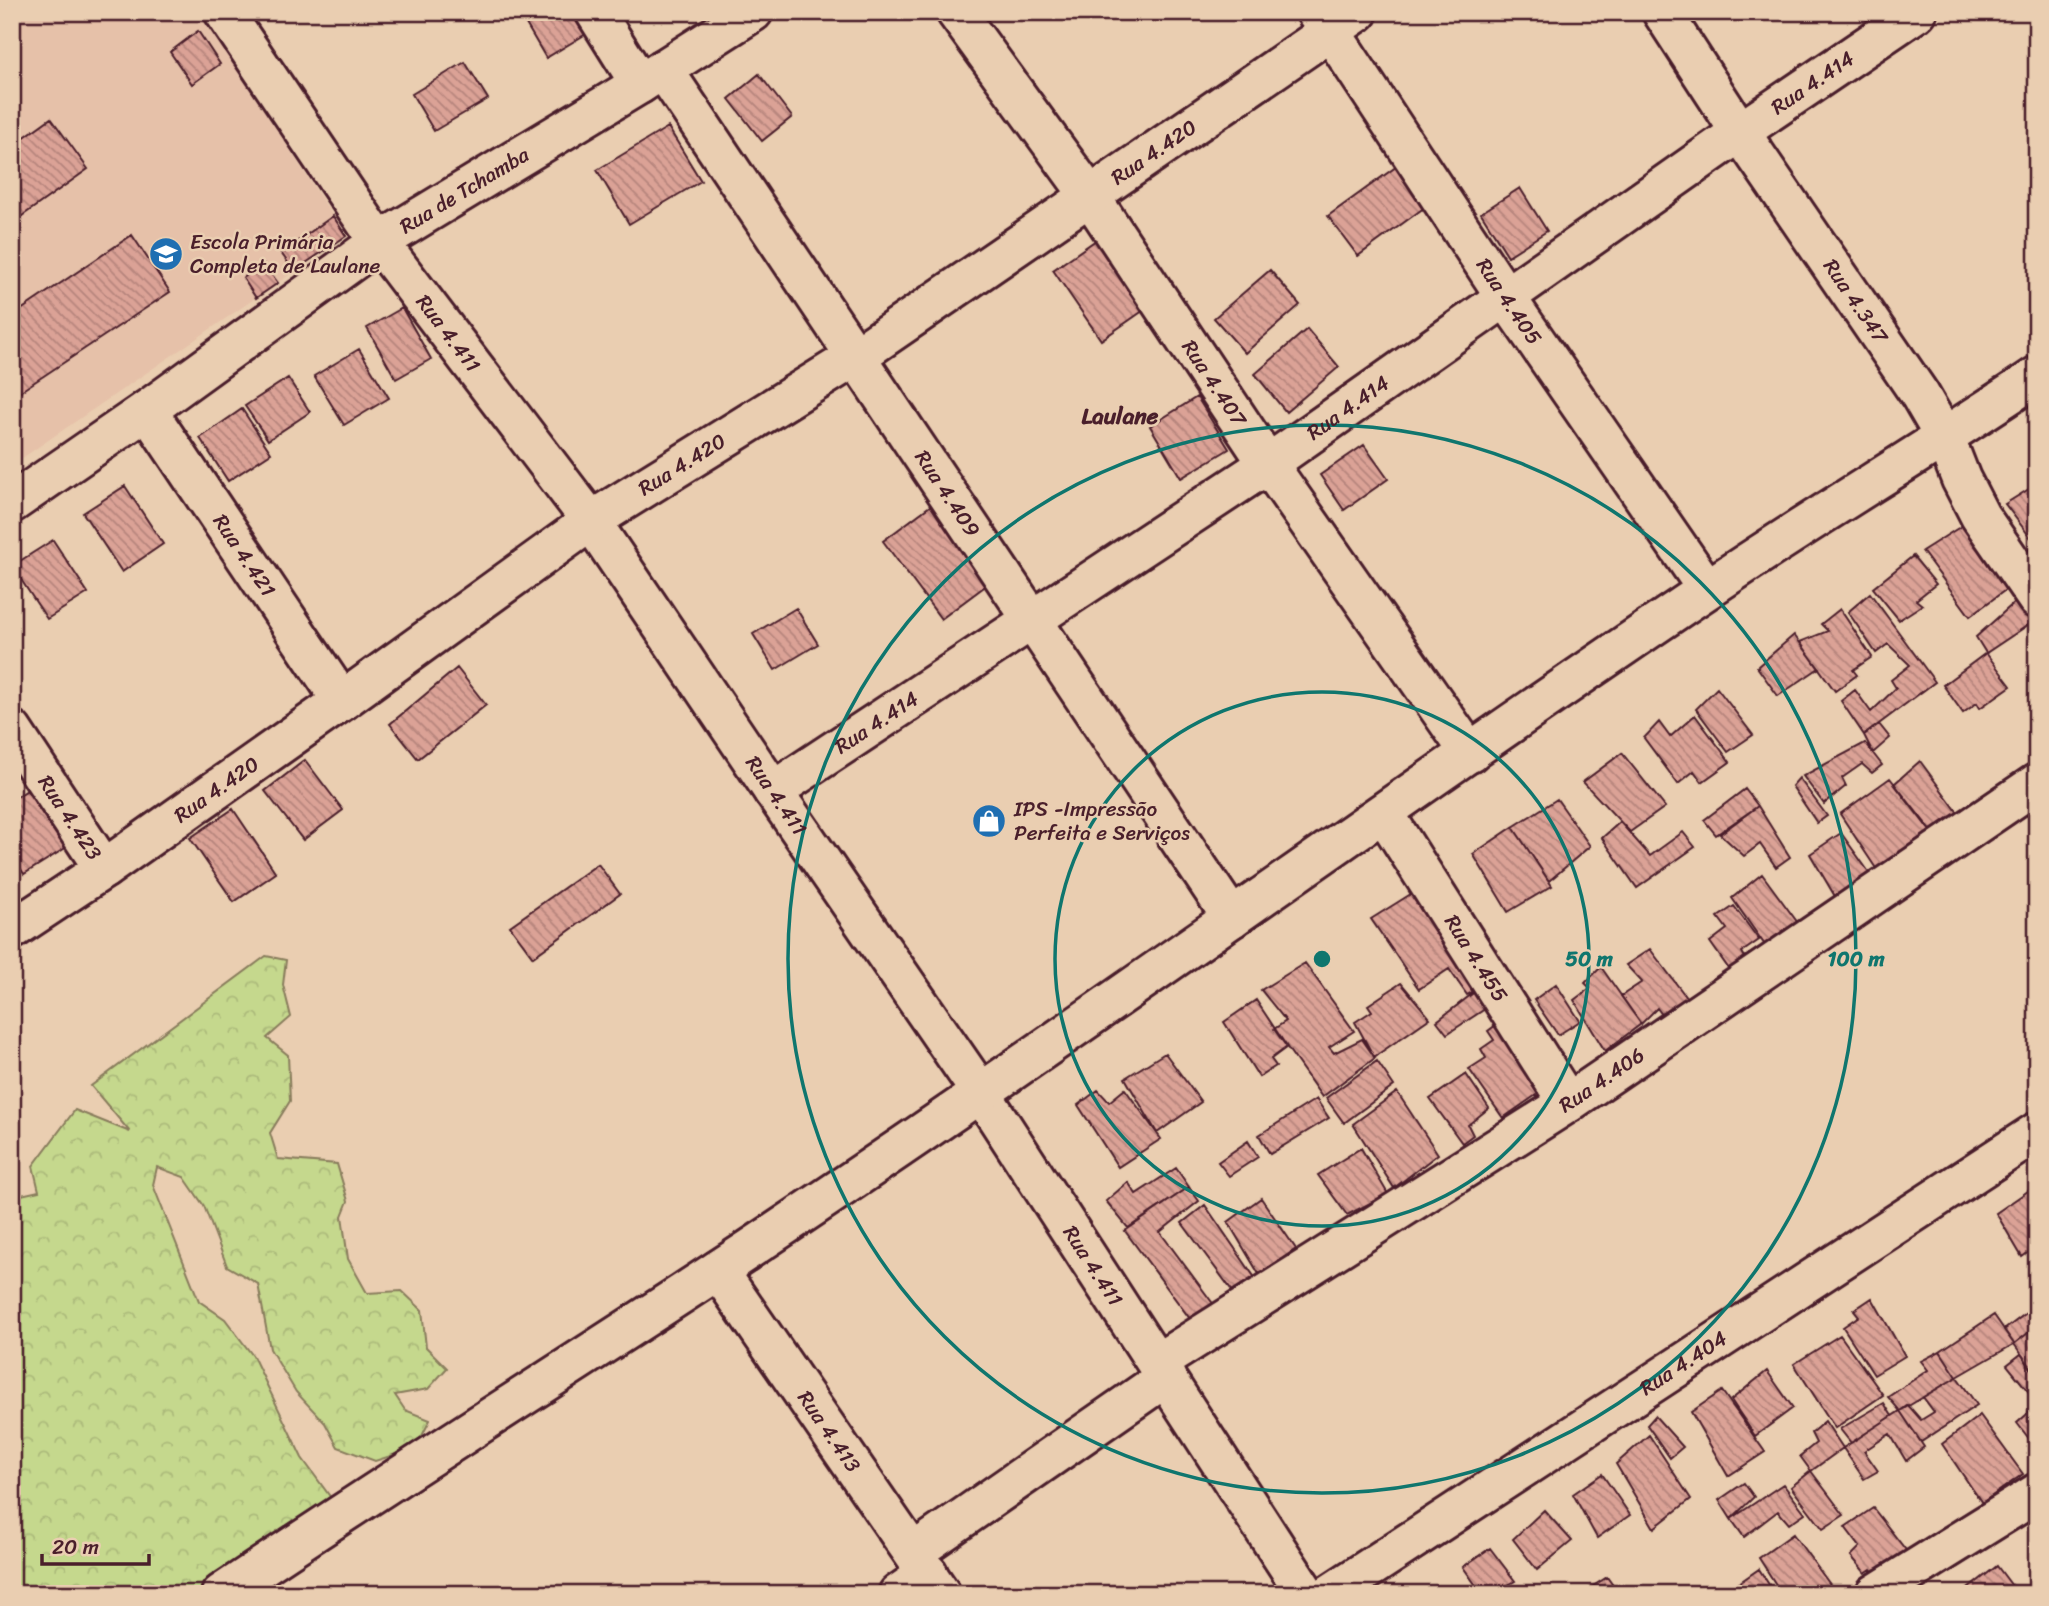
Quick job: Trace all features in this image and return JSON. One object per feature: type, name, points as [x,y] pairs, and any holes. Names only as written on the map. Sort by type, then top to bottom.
[{"type":"street","name":"Rua 4.411","points":[[224,12],[379,242],[591,521],[981,1093],[1306,1594]]},
{"type":"street","name":"Rua 4.409","points":[[595,12],[651,76],[855,357],[1232,918]]},
{"type":"street","name":"Rua de Tchamba","points":[[12,503],[147,410],[379,242],[752,12]]},
{"type":"street","name":"Rua 4.407","points":[[956,12],[1090,196],[1268,464],[1470,753]]},
{"type":"street","name":"Rua 4.347","points":[[1662,12],[1920,395],[1945,438],[1961,479],[1980,516],[2037,598]]},
{"type":"street","name":"Rua 4.414","points":[[773,791],[1268,464],[1740,131],[1917,12]]},
{"type":"street","name":"Rua 4.420","points":[[12,930],[104,869],[342,701],[591,521],[855,357],[1090,196],[1335,19]]},
{"type":"street","name":"Rua 4.405","points":[[1335,19],[1505,296],[1707,589]]},
{"type":"street","points":[[221,1594],[353,1505],[718,1270],[981,1093],[1707,589],[1945,438],[2037,376]]},
{"type":"street","name":"Rua 4.421","points":[[147,410],[342,701]]},
{"type":"street","name":"Rua 4.423","points":[[12,730],[104,869]]},
{"type":"street","name":"Rua 4.406","points":[[920,1578],[1162,1370],[1568,1102],[2037,783]]},
{"type":"street","name":"Rua 4.455","points":[[1384,813],[1568,1102]]},
{"type":"street","name":"Rua 4.404","points":[[1329,1594],[2037,1132]]},
{"type":"street","name":"Rua 4.413","points":[[718,1270],[920,1578]]},
{"type":"street","points":[[1882,1592],[2037,1493]]},
{"type":"shaded area","name":"Escola Primária Completa de Laulane","points":[[12,12],[200,12],[346,236],[12,465]]},
{"type":"green space","points":[[266,956],[286,960],[283,985],[291,1017],[267,1038],[288,1055],[290,1101],[270,1133],[278,1159],[337,1164],[348,1201],[342,1216],[348,1259],[367,1293],[402,1291],[422,1310],[426,1347],[447,1368],[428,1389],[395,1395],[405,1410],[430,1420],[416,1448],[375,1461],[338,1447],[325,1423],[296,1392],[270,1349],[258,1284],[227,1266],[204,1206],[184,1177],[157,1167],[153,1185],[199,1301],[225,1319],[253,1356],[302,1458],[334,1502],[199,1594],[12,1594],[12,1197],[39,1191],[33,1166],[75,1110],[130,1132],[91,1086]]},
{"type":"building","points":[[519,12],[573,12],[586,34],[546,58]]},
{"type":"building","points":[[198,31],[220,64],[192,84],[170,52]]},
{"type":"building","points":[[465,62],[488,99],[434,131],[412,94]]},
{"type":"building","points":[[759,74],[792,117],[762,141],[729,99]]},
{"type":"building","points":[[51,118],[88,169],[12,223],[12,146]]},
{"type":"building","points":[[668,127],[701,181],[629,224],[597,170]]},
{"type":"building","points":[[1407,159],[1436,199],[1358,256],[1328,216]]},
{"type":"building","points":[[1520,188],[1547,231],[1508,256],[1481,213]]},
{"type":"building","points":[[333,216],[346,236],[294,271],[281,253]]},
{"type":"building","points":[[132,235],[170,292],[12,397],[12,316]]},
{"type":"building","points":[[1099,238],[1147,308],[1101,340],[1053,270]]},
{"type":"building","points":[[264,264],[278,283],[256,298],[243,278]]},
{"type":"building","points":[[1270,270],[1300,305],[1245,353],[1214,318]]},
{"type":"building","points":[[402,308],[431,359],[396,379],[367,328]]},
{"type":"building","points":[[1307,329],[1339,367],[1286,412],[1255,374]]},
{"type":"building","points":[[359,349],[389,398],[344,425],[314,376]]},
{"type":"building","points":[[288,378],[310,412],[268,440],[245,406]]},
{"type":"building","points":[[1197,397],[1229,449],[1181,478],[1150,426]]},
{"type":"building","points":[[242,409],[271,453],[228,481],[200,438]]},
{"type":"building","points":[[1364,445],[1388,479],[1344,510],[1320,475]]},
{"type":"building","points":[[2037,484],[2037,546],[2005,504]]},
{"type":"building","points":[[125,486],[163,544],[122,572],[83,513]]},
{"type":"building","points":[[934,503],[992,581],[941,619],[883,541]]},
{"type":"building","points":[[1963,525],[2008,588],[1970,616],[1922,551]]},
{"type":"building","points":[[53,540],[88,593],[47,619],[12,566]]},
{"type":"building","points":[[1913,556],[1936,584],[1916,600],[1922,605],[1899,620],[1873,588]]},
{"type":"building","points":[[1870,593],[1935,682],[1864,735],[1841,701],[1855,690],[1871,712],[1896,688],[1891,680],[1910,665],[1888,644],[1876,653],[1848,612]]},
{"type":"building","points":[[2024,594],[2037,610],[2037,619],[1986,653],[1976,637]]},
{"type":"building","points":[[796,608],[818,644],[775,670],[753,634]]},
{"type":"building","points":[[1840,609],[1872,657],[1853,670],[1857,675],[1835,691],[1800,642],[1828,631],[1821,624]]},
{"type":"building","points":[[1794,635],[1819,668],[1778,696],[1757,667]]},
{"type":"building","points":[[1986,653],[2011,686],[1980,708],[1977,703],[1963,713],[1943,685]]},
{"type":"building","points":[[457,668],[486,705],[418,759],[390,724]]},
{"type":"building","points":[[1717,688],[1753,735],[1728,752],[1696,709]]},
{"type":"building","points":[[1695,715],[1730,762],[1702,782],[1694,771],[1678,784],[1644,738],[1659,722],[1670,737]]},
{"type":"building","points":[[1879,724],[1890,738],[1873,753],[1864,735]]},
{"type":"building","points":[[1865,743],[1882,765],[1872,773],[1862,764],[1842,778],[1846,786],[1824,804],[1803,776]]},
{"type":"building","points":[[1622,753],[1665,807],[1630,832],[1583,782]]},
{"type":"building","points":[[305,760],[343,810],[303,840],[265,791]]},
{"type":"building","points":[[1920,761],[1959,814],[1930,831],[1894,784]]},
{"type":"building","points":[[1799,778],[1827,816],[1817,823],[1792,786]]},
{"type":"building","points":[[1890,778],[1936,837],[1879,873],[1840,814]]},
{"type":"building","points":[[29,789],[67,847],[24,874],[12,855],[12,800]]},
{"type":"building","points":[[1745,789],[1758,806],[1716,835],[1704,820]]},
{"type":"building","points":[[1557,799],[1590,846],[1549,881],[1513,827]]},
{"type":"building","points":[[1758,806],[1790,857],[1776,867],[1760,844],[1744,856],[1720,834]]},
{"type":"building","points":[[233,809],[276,873],[234,902],[190,838]]},
{"type":"building","points":[[1620,822],[1650,856],[1683,832],[1695,847],[1637,888],[1602,838]]},
{"type":"building","points":[[1513,827],[1552,886],[1508,912],[1473,854]]},
{"type":"building","points":[[1841,833],[1871,875],[1836,898],[1810,854]]},
{"type":"building","points":[[598,864],[620,894],[533,957],[510,926]]},
{"type":"building","points":[[1762,874],[1798,923],[1767,948],[1732,898]]},
{"type":"building","points":[[1422,887],[1490,981],[1467,995],[1449,969],[1419,989],[1371,919]]},
{"type":"building","points":[[1734,906],[1759,940],[1742,952],[1747,961],[1731,972],[1710,942],[1727,929],[1718,917]]},
{"type":"building","points":[[1650,949],[1687,998],[1663,1016],[1657,1008],[1641,1024],[1621,996],[1642,982],[1626,965]]},
{"type":"building","points":[[1305,963],[1354,1031],[1329,1047],[1334,1053],[1362,1039],[1375,1058],[1322,1097],[1274,1029],[1286,1021],[1261,990]]},
{"type":"building","points":[[1601,967],[1641,1024],[1605,1051],[1574,1000],[1590,988],[1585,983]]},
{"type":"building","points":[[1401,983],[1430,1018],[1374,1057],[1355,1022],[1372,1011],[1368,1005]]},
{"type":"building","points":[[1485,984],[1497,1001],[1447,1034],[1437,1021]]},
{"type":"building","points":[[1556,984],[1580,1021],[1558,1035],[1534,1000]]},
{"type":"building","points":[[1256,1000],[1287,1047],[1271,1059],[1276,1066],[1259,1077],[1224,1022]]},
{"type":"building","points":[[1508,1016],[1558,1094],[1543,1104],[1536,1095],[1503,1118],[1469,1069],[1486,1058],[1481,1049],[1494,1040],[1488,1031]]},
{"type":"building","points":[[1165,1053],[1201,1102],[1157,1133],[1125,1078]]},
{"type":"building","points":[[1377,1061],[1394,1086],[1344,1123],[1326,1098]]},
{"type":"building","points":[[1466,1074],[1489,1108],[1468,1125],[1473,1135],[1462,1143],[1430,1099]]},
{"type":"building","points":[[1125,1089],[1161,1139],[1118,1167],[1078,1105],[1098,1090],[1109,1102]]},
{"type":"building","points":[[1397,1092],[1438,1154],[1394,1188],[1353,1124]]},
{"type":"building","points":[[1316,1099],[1329,1118],[1270,1154],[1259,1135]]},
{"type":"building","points":[[1248,1141],[1258,1157],[1229,1176],[1218,1162]]},
{"type":"building","points":[[1361,1148],[1388,1194],[1347,1215],[1318,1175]]},
{"type":"building","points":[[1176,1168],[1189,1187],[1128,1228],[1106,1201],[1128,1182],[1136,1194]]},
{"type":"building","points":[[1189,1187],[1199,1201],[1160,1232],[1220,1313],[1199,1331],[1125,1231]]},
{"type":"building","points":[[2034,1187],[2037,1192],[2037,1246],[2022,1257],[1996,1213]]},
{"type":"building","points":[[1261,1198],[1296,1249],[1259,1274],[1228,1222]]},
{"type":"building","points":[[1205,1205],[1262,1288],[1239,1300],[1182,1223]]},
{"type":"building","points":[[1872,1298],[1905,1356],[1874,1375],[1843,1327],[1859,1316],[1854,1310]]},
{"type":"building","points":[[2033,1308],[2037,1313],[2037,1326],[2014,1344],[2004,1330]]},
{"type":"building","points":[[1994,1315],[2014,1344],[1957,1377],[1940,1351]]},
{"type":"building","points":[[2037,1326],[2037,1375],[2014,1344]]},
{"type":"building","points":[[1840,1335],[1883,1395],[1835,1428],[1794,1364]]},
{"type":"building","points":[[1940,1351],[1957,1377],[1900,1411],[1888,1397],[1928,1370],[1921,1361]]},
{"type":"building","points":[[2021,1354],[2037,1377],[2036,1401],[2007,1365]]},
{"type":"building","points":[[1767,1371],[1793,1408],[1755,1436],[1731,1400]]},
{"type":"building","points":[[1957,1377],[1977,1405],[1921,1442],[1900,1411],[1908,1405],[1921,1420],[1934,1412],[1923,1397]]},
{"type":"building","points":[[1722,1391],[1765,1452],[1728,1476],[1691,1412]]},
{"type":"building","points":[[1884,1403],[1892,1416],[1851,1443],[1840,1429]]},
{"type":"building","points":[[2034,1408],[2037,1411],[2037,1449],[2017,1423]]},
{"type":"building","points":[[1900,1411],[1924,1447],[1906,1461],[1890,1434],[1864,1451],[1878,1471],[1864,1479],[1843,1448]]},
{"type":"building","points":[[1980,1415],[2023,1474],[1982,1503],[1942,1444]]},
{"type":"building","points":[[1655,1416],[1683,1447],[1670,1458],[1647,1425]]},
{"type":"building","points":[[1825,1421],[1843,1448],[1811,1471],[1800,1456],[1816,1443],[1811,1433]]},
{"type":"building","points":[[1649,1435],[1691,1499],[1654,1528],[1616,1464]]},
{"type":"building","points":[[1811,1471],[1844,1515],[1823,1529],[1791,1487]]},
{"type":"building","points":[[1602,1474],[1630,1515],[1597,1538],[1573,1494]]},
{"type":"building","points":[[1744,1483],[1754,1497],[1731,1519],[1719,1500]]},
{"type":"building","points":[[1783,1484],[1805,1513],[1789,1524],[1778,1511],[1744,1537],[1731,1519]]},
{"type":"building","points":[[1873,1508],[1909,1554],[1879,1578],[1871,1569],[1865,1573],[1851,1556],[1860,1547],[1845,1527]]},
{"type":"building","points":[[1544,1510],[1572,1541],[1537,1570],[1513,1539]]},
{"type":"building","points":[[1793,1534],[1837,1594],[1782,1594],[1759,1558]]},
{"type":"building","points":[[1490,1548],[1515,1581],[1493,1594],[1482,1594],[1463,1567]]},
{"type":"building","points":[[1997,1566],[2018,1594],[1965,1594],[1964,1592]]},
{"type":"building","points":[[1759,1569],[1775,1594],[1737,1594],[1733,1587]]},
{"type":"building","points":[[1607,1577],[1619,1594],[1581,1594]]},
{"type":"building","points":[[2037,1577],[2037,1594],[2026,1594],[2023,1589]]},
{"type":"place","name":"Escola Primária Completa de Laulane","points":[[166,254]]},
{"type":"place","name":"IPS -Impressão Perfeita e Serviços","points":[[989,821]]},
{"type":"district","name":"Laulane","points":[[1120,416]]}]
